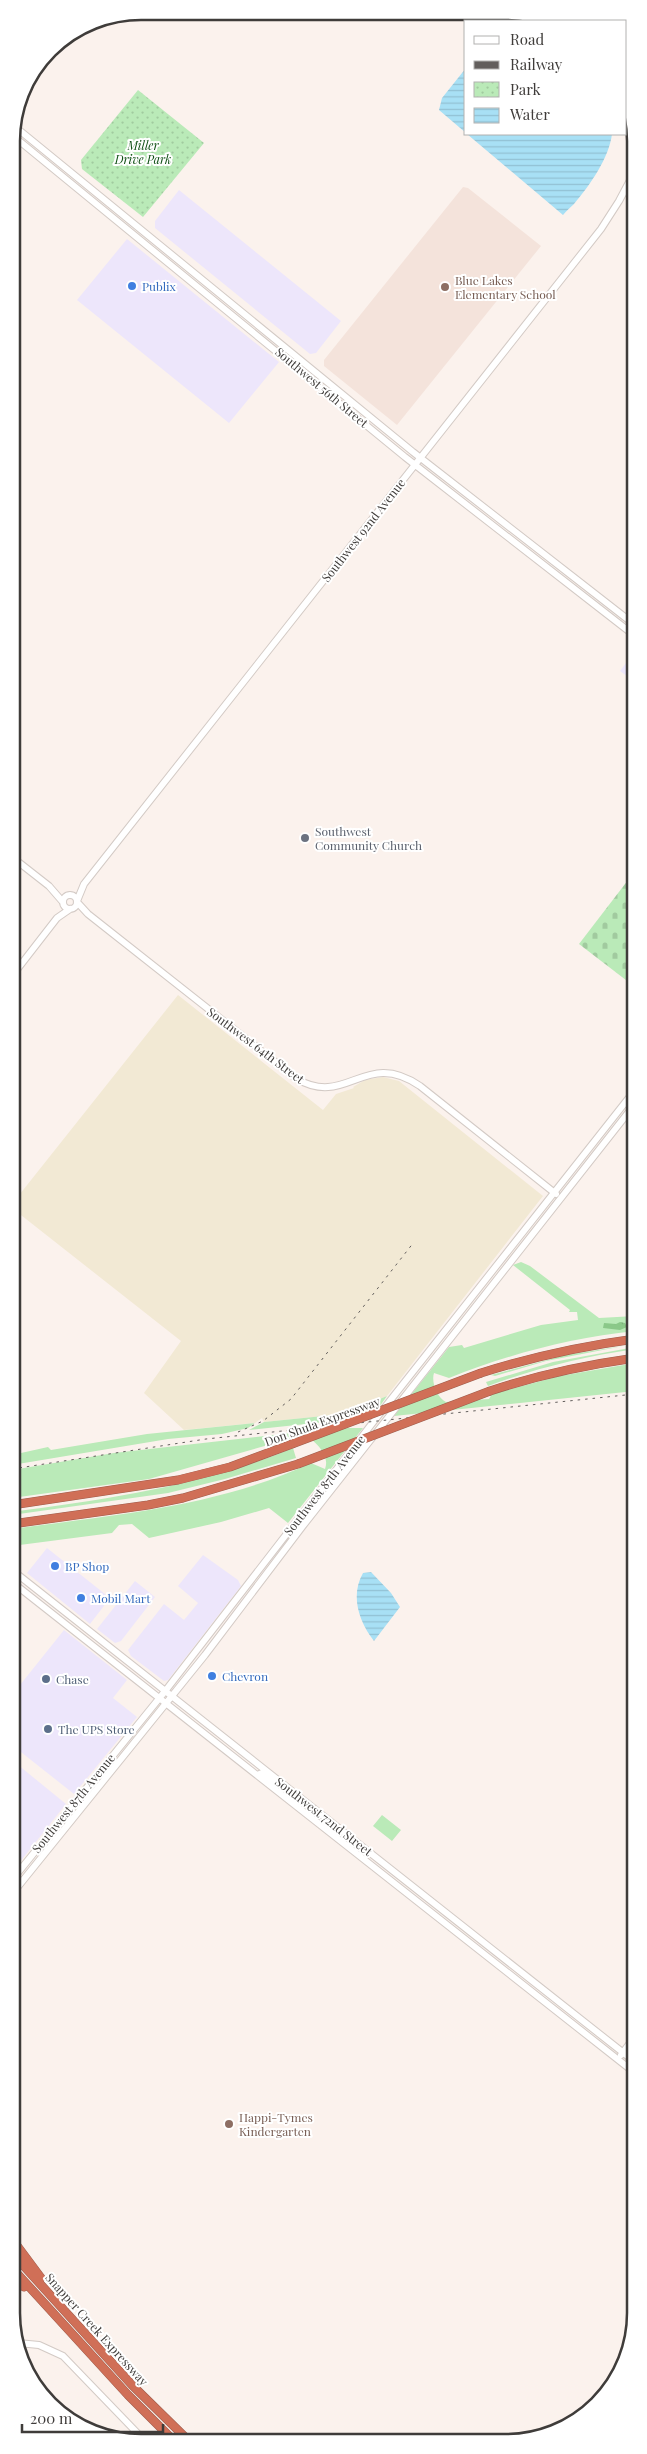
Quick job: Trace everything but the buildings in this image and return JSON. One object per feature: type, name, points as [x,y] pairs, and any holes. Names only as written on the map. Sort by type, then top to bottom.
[{"type":"highway","name":"Don Shula Expressway","points":[[20,1504],[178,1480],[230,1467],[482,1373],[517,1362],[583,1346],[627,1340]]},
{"type":"highway","points":[[20,1523],[183,1498],[298,1464],[490,1391],[530,1378],[586,1365],[627,1359]]},
{"type":"highway","points":[[20,2250],[60,2305]]},
{"type":"highway","name":"Snapper Creek Expressway","points":[[20,2262],[132,2385],[182,2434]]},
{"type":"highway","name":"Snapper Creek Expressway","points":[[20,2277],[128,2395],[167,2434]]},
{"type":"highway","points":[[20,2284],[54,2314]]},
{"type":"main road","name":"Southwest 56th Street","points":[[20,131],[420,458],[627,619]]},
{"type":"main road","name":"Southwest 56th Street","points":[[20,142],[415,464],[627,630]]},
{"type":"main road","name":"Southwest 92nd Avenue","points":[[71,909],[77,901],[84,884],[604,224],[627,186]]},
{"type":"main road","points":[[20,863],[49,886],[63,903],[58,918]]},
{"type":"main road","name":"Southwest 92nd Avenue","points":[[63,903],[69,894],[84,884]]},
{"type":"main road","points":[[49,886],[69,894]]},
{"type":"main road","name":"Southwest 64th Street","points":[[69,894],[75,896],[88,914],[301,1081],[319,1087],[334,1087],[377,1072],[400,1074],[420,1086],[561,1198]]},
{"type":"main road","name":"Southwest 64th Street","points":[[63,903],[71,909],[88,914]]},
{"type":"main road","points":[[20,966],[58,918],[71,909]]},
{"type":"main road","name":"Southwest 87th Avenue","points":[[20,1870],[166,1690],[335,1470],[627,1100]]},
{"type":"main road","name":"Southwest 87th Avenue","points":[[20,1884],[166,1704],[269,1573],[302,1527],[627,1114]]},
{"type":"main road","points":[[606,1127],[613,1132]]},
{"type":"main road","points":[[566,1177],[573,1183]]},
{"type":"main road","points":[[422,1359],[429,1365]]},
{"type":"main road","points":[[335,1470],[342,1476]]},
{"type":"main road","points":[[290,1529],[302,1527]]},
{"type":"main road","name":"Southwest 72nd Street","points":[[20,1576],[173,1695],[627,2055]]},
{"type":"main road","name":"Southwest 72nd Street","points":[[20,1588],[627,2066]]},
{"type":"main road","points":[[58,1617],[64,1610]]},
{"type":"main road","points":[[99,1649],[105,1642]]},
{"type":"main road","points":[[109,1758],[116,1764]]},
{"type":"main road","points":[[256,1775],[264,1774],[276,1784],[281,1782]]},
{"type":"main road","points":[[53,1829],[62,1832]]},
{"type":"main road","points":[[24,1865],[25,1878]]},
{"type":"main road","points":[[390,1879],[395,1872]]},
{"type":"main road","points":[[618,2059],[627,2047]]},
{"type":"main road","points":[[24,2344],[39,2345],[57,2352],[70,2361],[138,2434]]},
{"type":"shaded area","name":"Blue Lakes Elementary School","points":[[463,187],[468,188],[541,246],[397,425],[324,366],[324,360]]},
{"type":"shaded area","points":[[179,190],[341,321],[316,353],[310,354],[155,228],[155,221]]},
{"type":"shaded area","points":[[127,239],[279,362],[229,423],[77,300]]},
{"type":"shaded area","points":[[627,662],[627,676],[620,671]]},
{"type":"shaded area","points":[[178,995],[323,1110],[336,1094],[354,1088],[365,1080],[383,1077],[399,1081],[543,1196],[387,1396],[343,1414],[264,1422],[262,1418],[255,1423],[184,1430],[144,1393],[181,1341],[20,1214],[20,1194]]},
{"type":"shaded area","points":[[47,1548],[110,1598],[90,1624],[27,1573]]},
{"type":"shaded area","points":[[203,1555],[238,1580],[241,1586],[168,1680],[164,1681],[131,1656],[128,1650],[164,1604],[184,1620],[198,1603],[178,1586]]},
{"type":"shaded area","points":[[135,1581],[155,1597],[121,1641],[115,1643],[97,1629]]},
{"type":"shaded area","points":[[64,1630],[127,1680],[113,1698],[137,1717],[74,1794],[20,1751],[20,1685]]},
{"type":"shaded area","points":[[20,1767],[66,1804],[20,1862]]},
{"type":"green space","name":"Miller Drive Park","points":[[138,90],[204,143],[143,217],[82,169],[81,160]]},
{"type":"green space","points":[[627,881],[627,981],[579,944]]},
{"type":"green space","points":[[521,1262],[530,1266],[599,1318],[627,1316],[627,1332],[540,1348],[517,1354],[449,1378],[434,1373],[434,1385],[440,1397],[446,1402],[489,1399],[492,1394],[560,1376],[627,1364],[627,1392],[394,1416],[449,1347],[462,1345],[464,1348],[541,1325],[578,1320],[577,1312],[569,1312],[570,1310],[513,1265]]},
{"type":"green space","points":[[620,1322],[625,1323],[627,1327],[620,1330],[603,1328],[604,1323],[616,1324]]},
{"type":"green space","points":[[623,1346],[546,1361],[495,1376],[491,1375],[566,1355]]},
{"type":"green space","points":[[627,1348],[627,1350],[578,1359],[542,1368],[488,1386],[486,1382],[553,1362]]},
{"type":"green space","points":[[387,1396],[372,1417],[249,1430],[264,1422],[343,1414]]},
{"type":"green space","points":[[255,1423],[248,1428],[222,1434],[168,1439],[20,1464],[20,1453],[48,1447],[51,1450],[147,1434]]},
{"type":"green space","points":[[363,1428],[288,1523],[269,1508],[221,1522],[149,1538],[132,1524],[119,1525],[112,1533],[20,1545],[20,1528],[126,1514],[202,1500],[276,1478],[311,1463],[325,1469],[326,1463],[323,1452],[315,1442],[300,1431]]},
{"type":"green space","points":[[292,1433],[292,1438],[289,1439],[149,1479],[20,1497],[20,1469],[114,1453]]},
{"type":"green space","points":[[293,1448],[296,1458],[225,1479],[168,1493],[20,1514],[20,1511],[84,1502],[189,1482],[259,1461]]},
{"type":"green space","points":[[382,1815],[401,1830],[392,1841],[373,1826]]},
{"type":"water","points":[[464,70],[464,131],[439,110],[442,98]]},
{"type":"water","points":[[468,135],[612,135],[607,152],[598,171],[580,197],[563,215]]},
{"type":"water","points":[[371,1572],[391,1593],[400,1607],[374,1641],[360,1617],[357,1600],[359,1582],[363,1573]]},
{"type":"railway","points":[[238,1432],[263,1421],[291,1399],[414,1242]]},
{"type":"railway","points":[[20,1468],[206,1439],[627,1395]]},
{"type":"place","name":"Publix","points":[[132,286]]},
{"type":"place","name":"Blue Lakes Elementary School","points":[[445,287]]},
{"type":"place","name":"Southwest Community Church","points":[[305,838]]},
{"type":"place","name":"BP Shop","points":[[55,1566]]},
{"type":"place","name":"Mobil Mart","points":[[81,1598]]},
{"type":"place","name":"Chevron","points":[[212,1676]]},
{"type":"place","name":"Chase","points":[[46,1679]]},
{"type":"place","name":"The UPS Store","points":[[48,1729]]},
{"type":"place","name":"Happi-Tymes Kindergarten","points":[[229,2124]]}]
